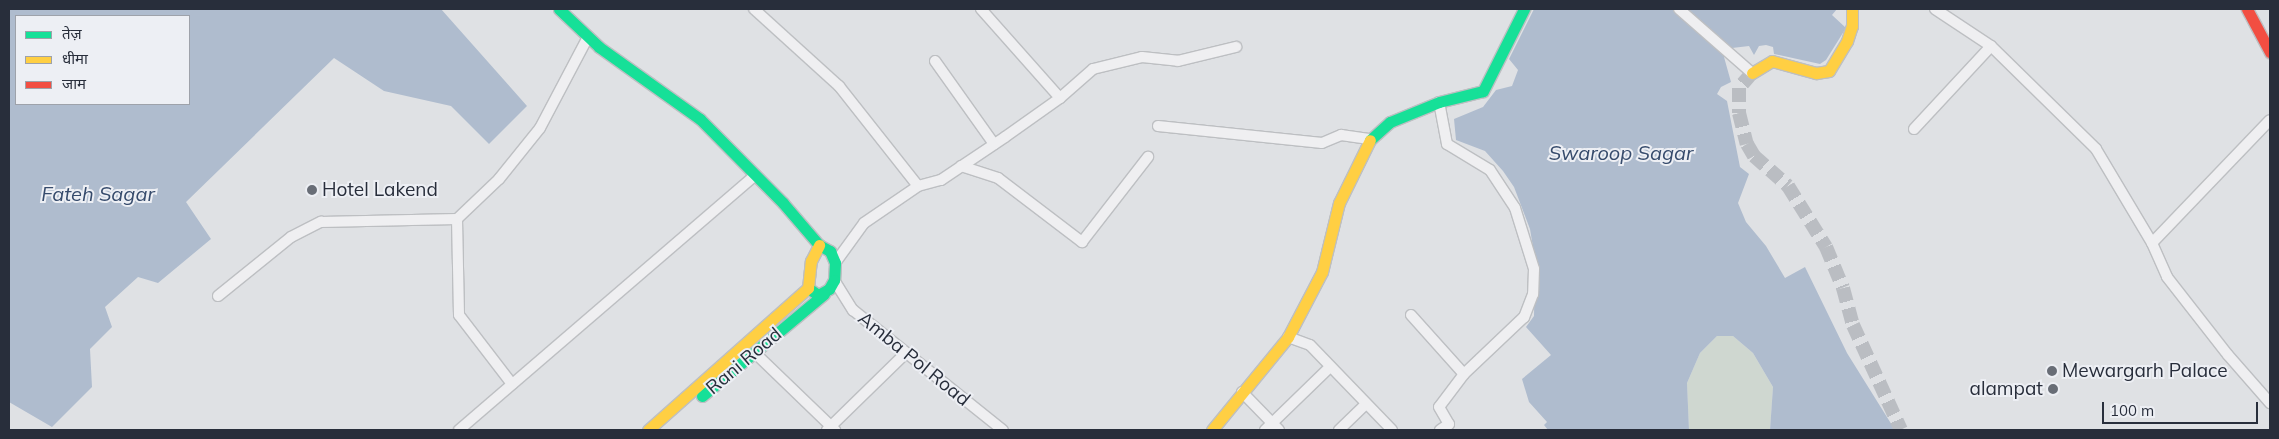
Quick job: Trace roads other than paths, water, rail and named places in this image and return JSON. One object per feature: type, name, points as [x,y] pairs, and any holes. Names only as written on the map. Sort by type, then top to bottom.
[{"type":"main road","points":[[559,9],[588,37],[700,120],[755,175],[819,245],[830,251],[835,263],[834,280]]},
{"type":"main road","points":[[1212,430],[1288,337],[1322,272],[1339,203],[1371,139],[1390,122],[1438,102],[1483,91],[1524,9]]},
{"type":"main road","points":[[1752,73],[1772,61],[1816,73],[1829,71],[1847,41],[1852,26],[1852,9]]},
{"type":"main road","points":[[2247,9],[2270,52]]},
{"type":"main road","points":[[648,430],[808,288],[811,261],[819,245]]},
{"type":"main road","name":"Rani Road","points":[[665,430],[824,294],[834,280]]},
{"type":"main road","points":[[808,288],[814,295],[824,294]]},
{"type":"street","points":[[754,9],[839,86],[918,186]]},
{"type":"street","points":[[981,9],[1060,98]]},
{"type":"street","points":[[1679,9],[1733,59],[1752,73]]},
{"type":"street","points":[[1934,9],[1991,46],[2096,149],[2152,243],[2167,277],[2228,355],[2270,403]]},
{"type":"street","points":[[218,296],[290,237],[321,222],[457,219],[499,179],[540,128],[588,37]]},
{"type":"street","points":[[1914,129],[1991,46]]},
{"type":"street","points":[[835,263],[864,223],[918,186],[941,180],[962,166],[1060,98],[1093,69],[1142,57],[1178,61],[1236,47]]},
{"type":"street","points":[[935,61],[994,144]]},
{"type":"street","points":[[1438,102],[1448,144],[1490,170],[1515,208],[1534,269],[1533,294],[1524,317],[1464,374],[1439,407],[1449,424],[1440,430]]},
{"type":"street","points":[[2152,243],[2270,120]]},
{"type":"street","points":[[1158,126],[1322,143],[1341,135],[1371,139]]},
{"type":"street","points":[[962,166],[998,178],[1082,242],[1148,157]]},
{"type":"street","points":[[465,428],[512,384],[755,175]]},
{"type":"street","points":[[457,219],[460,315],[512,384]]},
{"type":"street","name":"Amba Pol Road","points":[[834,280],[853,310],[905,354],[1003,430]]},
{"type":"street","points":[[1411,316],[1464,374]]},
{"type":"street","points":[[1288,337],[1310,345],[1330,368],[1392,430]]},
{"type":"street","points":[[756,354],[831,429],[905,354]]},
{"type":"street","points":[[1242,392],[1272,428],[1330,368]]},
{"type":"street","points":[[1339,430],[1365,404]]},
{"type":"water","name":"Fateh Sagar","points":[[9,9],[441,9],[527,106],[489,144],[451,106],[384,91],[334,58],[186,202],[211,239],[158,283],[138,277],[105,307],[112,327],[90,349],[92,387],[52,427],[9,402]]},
{"type":"water","name":"Swaroop Sagar","points":[[1534,9],[1837,9],[1832,15],[1846,28],[1826,60],[1820,64],[1774,54],[1773,47],[1766,45],[1759,46],[1754,55],[1749,46],[1732,48],[1724,57],[1731,82],[1721,87],[1717,94],[1727,101],[1740,167],[1749,174],[1738,203],[1746,222],[1766,246],[1785,278],[1805,267],[1847,353],[1895,430],[1770,430],[1773,387],[1753,353],[1733,336],[1717,336],[1700,353],[1687,383],[1689,430],[1548,430],[1544,425],[1547,422],[1529,402],[1522,379],[1551,355],[1526,327],[1534,316],[1535,259],[1530,229],[1514,187],[1503,171],[1485,151],[1456,140],[1454,119],[1483,107],[1496,90],[1512,86],[1518,70],[1509,59]]},
{"type":"tunnel","points":[[1752,73],[1739,88],[1739,113],[1747,144],[1754,156],[1788,186],[1826,247],[1843,288],[1853,325],[1901,430]]},
{"type":"place","name":"Hotel Lakend","points":[[312,190]]},
{"type":"place","name":"Mewargarh Palace","points":[[2052,371]]},
{"type":"place","name":"alampat","points":[[2053,389]]}]
